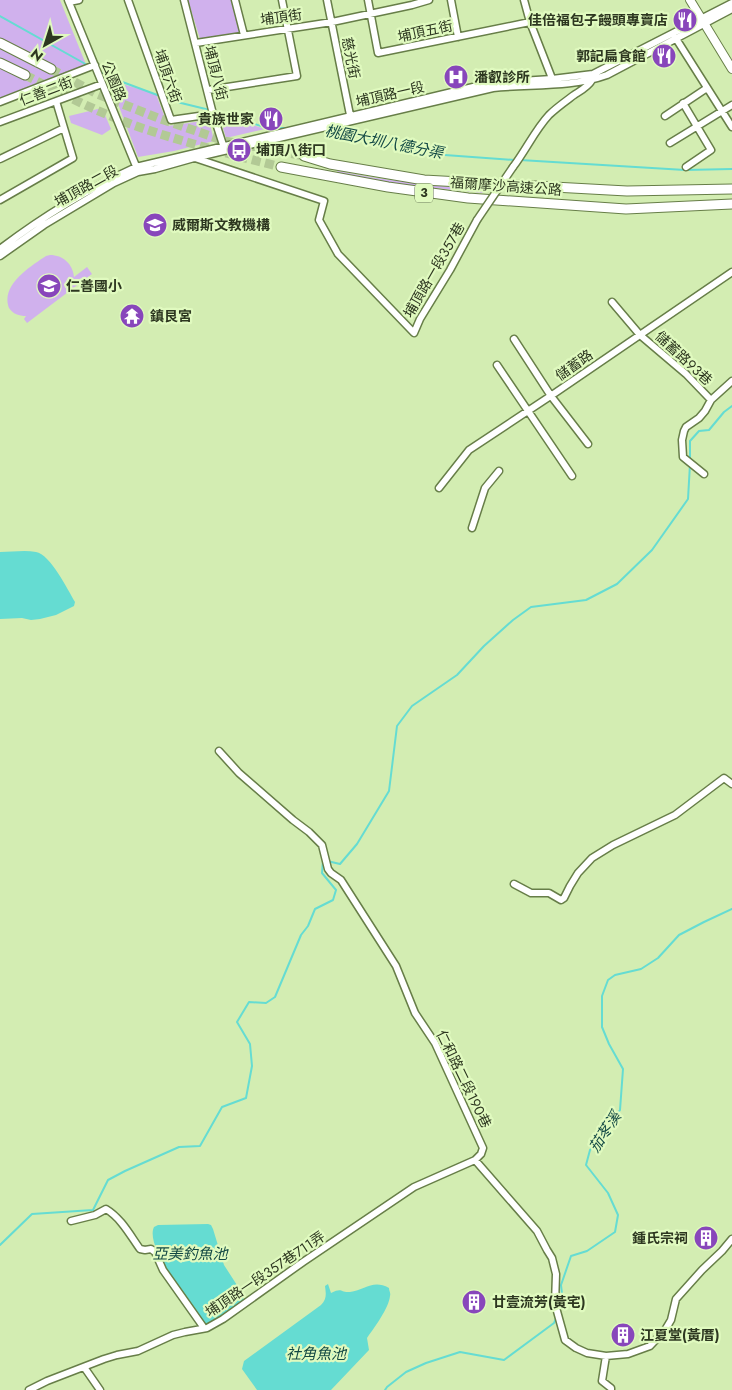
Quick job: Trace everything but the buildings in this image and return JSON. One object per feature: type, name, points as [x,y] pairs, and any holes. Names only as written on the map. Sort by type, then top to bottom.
[{"type":"highway","points":[[0,43],[52,69]]},
{"type":"highway","points":[[0,63],[25,75]]},
{"type":"highway","name":"福爾摩沙高速公路","points":[[304,156],[330,164],[424,180],[628,191],[732,189]]},
{"type":"highway","points":[[329,176],[330,164]]},
{"type":"highway","name":"福爾摩沙高速公路","points":[[281,167],[458,197],[626,209],[732,204]]},
{"type":"main road","points":[[690,0],[732,69]]},
{"type":"street","points":[[68,1],[79,0]]},
{"type":"street","name":"埔頂六街","points":[[128,0],[171,120],[213,114]]},
{"type":"street","name":"埔頂八街","points":[[184,0],[213,114],[224,148]]},
{"type":"street","points":[[234,0],[244,35]]},
{"type":"street","points":[[208,90],[297,76],[282,0]]},
{"type":"street","name":"慈光街","points":[[327,0],[351,119]]},
{"type":"street","name":"埔頂五街","points":[[368,0],[378,54],[530,22]]},
{"type":"street","name":"埔頂街","points":[[196,43],[332,22],[429,0]]},
{"type":"street","points":[[450,0],[458,37]]},
{"type":"street","points":[[524,0],[530,22],[553,82]]},
{"type":"street","name":"公園路","points":[[68,1],[137,170]]},
{"type":"street","name":"埔頂路一段","points":[[191,156],[493,88],[593,77],[675,36],[732,3]]},
{"type":"street","name":"埔頂路一段","points":[[703,21],[732,9]]},
{"type":"street","points":[[675,36],[732,127]]},
{"type":"street","points":[[0,102],[95,65]]},
{"type":"street","name":"埔頂路一段357巷","points":[[191,156],[324,201],[319,220],[338,254],[414,333],[420,319],[450,270],[477,220],[536,132],[550,114],[590,84],[593,77]]},
{"type":"street","name":"仁善二街","points":[[0,122],[102,84]]},
{"type":"street","points":[[666,116],[707,88]]},
{"type":"street","points":[[0,198],[73,158],[56,101]]},
{"type":"street","points":[[683,103],[711,150],[686,167]]},
{"type":"street","points":[[670,143],[732,105]]},
{"type":"street","points":[[0,159],[64,128]]},
{"type":"street","name":"埔頂路二段","points":[[0,248],[107,180],[137,170],[155,169],[191,156]]},
{"type":"street","name":"埔頂路二段","points":[[0,256],[31,234],[137,170]]},
{"type":"street","name":"儲蓄路","points":[[439,488],[469,450],[732,272]]},
{"type":"street","name":"儲蓄路93巷","points":[[612,302],[640,334],[686,374],[711,400]]},
{"type":"street","points":[[514,339],[551,396],[588,444]]},
{"type":"street","points":[[497,365],[572,476]]},
{"type":"street","points":[[704,474],[683,457],[682,440],[684,431],[686,427],[699,418],[711,400],[732,381]]},
{"type":"street","points":[[472,528],[486,488],[499,471]]},
{"type":"street","name":"仁和路二段190巷","points":[[219,751],[239,773],[322,845],[328,869],[341,880],[396,966],[416,1012],[435,1043],[483,1148],[481,1154],[475,1160]]},
{"type":"street","points":[[514,884],[531,893],[549,893],[561,900],[578,873],[592,858],[613,845],[676,815],[724,778],[732,784]]},
{"type":"street","points":[[475,1160],[538,1231],[552,1258],[556,1274],[555,1304],[566,1340],[576,1348],[587,1353],[606,1356],[628,1354],[650,1346],[665,1330],[671,1320],[676,1299],[732,1239]]},
{"type":"street","name":"埔頂路一段357巷711弄","points":[[29,1390],[47,1380],[117,1355],[138,1352],[173,1335],[207,1328],[223,1319],[414,1187],[475,1160]]},
{"type":"street","points":[[71,1221],[95,1215],[106,1209],[116,1216],[140,1249],[151,1249],[156,1252],[163,1270],[204,1328]]},
{"type":"street","points":[[606,1356],[602,1380],[612,1390]]},
{"type":"street","points":[[84,1367],[100,1390]]},
{"type":"shaded area","points":[[0,0],[60,0],[87,67],[0,99]]},
{"type":"shaded area","points":[[188,0],[231,0],[240,33],[200,39]]},
{"type":"shaded area","points":[[109,80],[156,94],[168,126],[209,120],[214,141],[174,151],[138,157]]},
{"type":"shaded area","points":[[102,108],[111,129],[102,135],[71,123],[69,116]]},
{"type":"shaded area","points":[[219,114],[265,129],[226,138]]},
{"type":"shaded area","points":[[338,171],[411,183],[485,190],[483,193],[410,185],[336,173]]},
{"type":"shaded area","points":[[50,255],[55,255],[66,261],[72,268],[74,277],[87,267],[92,274],[27,323],[24,319],[26,316],[16,314],[9,308],[7,300],[9,292],[18,277]]},
{"type":"water","points":[[27,551],[41,554],[58,573],[75,602],[74,606],[56,615],[40,619],[0,619],[0,552]]},
{"type":"water","name":"亞美釣魚池","points":[[208,1224],[213,1229],[224,1265],[244,1296],[244,1300],[207,1325],[171,1276],[156,1248],[153,1236],[154,1227],[158,1225]]},
{"type":"water","name":"社角魚池","points":[[328,1284],[331,1293],[340,1290],[350,1292],[374,1285],[389,1288],[390,1295],[387,1306],[367,1338],[369,1350],[331,1390],[257,1390],[242,1369],[244,1361],[321,1305],[326,1294],[325,1286]]},
{"type":"waterway","name":"桃園大圳八德分渠","points":[[0,16],[89,66]]},
{"type":"waterway","name":"桃園大圳八德分渠","points":[[100,72],[160,96]]},
{"type":"waterway","name":"桃園大圳八德分渠","points":[[165,97],[267,128],[288,128]]},
{"type":"waterway","name":"桃園大圳八德分渠","points":[[328,130],[335,130],[431,154],[515,160]]},
{"type":"waterway","name":"桃園大圳八德分渠","points":[[520,160],[685,170],[732,169]]},
{"type":"waterway","points":[[690,460],[690,441],[699,431],[709,430],[724,412],[732,406]]},
{"type":"waterway","points":[[0,1245],[32,1214],[93,1210],[108,1180],[179,1147],[200,1146],[222,1107],[246,1098],[252,1066],[250,1044],[237,1022],[249,1002],[266,1003],[275,997],[301,935],[308,926],[315,909],[333,900],[336,890],[322,873],[323,860],[340,864],[357,844],[389,791],[397,726],[412,706],[457,675],[484,646],[531,607],[586,600],[617,584],[652,550],[688,499],[690,464]]},
{"type":"waterway","name":"茄苳溪","points":[[559,1311],[563,1302],[561,1285],[571,1256],[587,1251],[615,1232],[618,1215],[608,1193],[586,1165],[590,1150],[620,1110],[623,1069],[602,1027],[602,996],[608,980],[615,975],[641,969],[658,958],[679,935],[732,909]]},
{"type":"waterway","name":"茄苳溪","points":[[385,1390],[406,1372],[460,1352],[504,1360],[554,1323],[556,1318]]},
{"type":"tunnel","points":[[51,69],[97,94],[158,118],[225,141],[304,156]]},
{"type":"tunnel","points":[[25,75],[87,106],[135,125],[199,146],[281,167]]},
{"type":"place","name":"佳倍福包子饅頭專賣店","points":[[685,20]]},
{"type":"place","name":"郭記扁食館","points":[[664,56]]},
{"type":"place","name":"潘叡診所","points":[[456,77]]},
{"type":"place","name":"貴族世家","points":[[271,119]]},
{"type":"place","name":"埔頂八街口","points":[[239,150]]},
{"type":"place","name":"威爾斯文教機構","points":[[155,225]]},
{"type":"place","name":"仁善國小","points":[[49,286]]},
{"type":"place","name":"鎮艮宮","points":[[132,316]]},
{"type":"place","name":"鍾氏宗祠","points":[[706,1238]]},
{"type":"place","name":"廿壹流芳(黃宅)","points":[[474,1302]]},
{"type":"place","name":"江夏堂(黃厝)","points":[[623,1335]]}]
